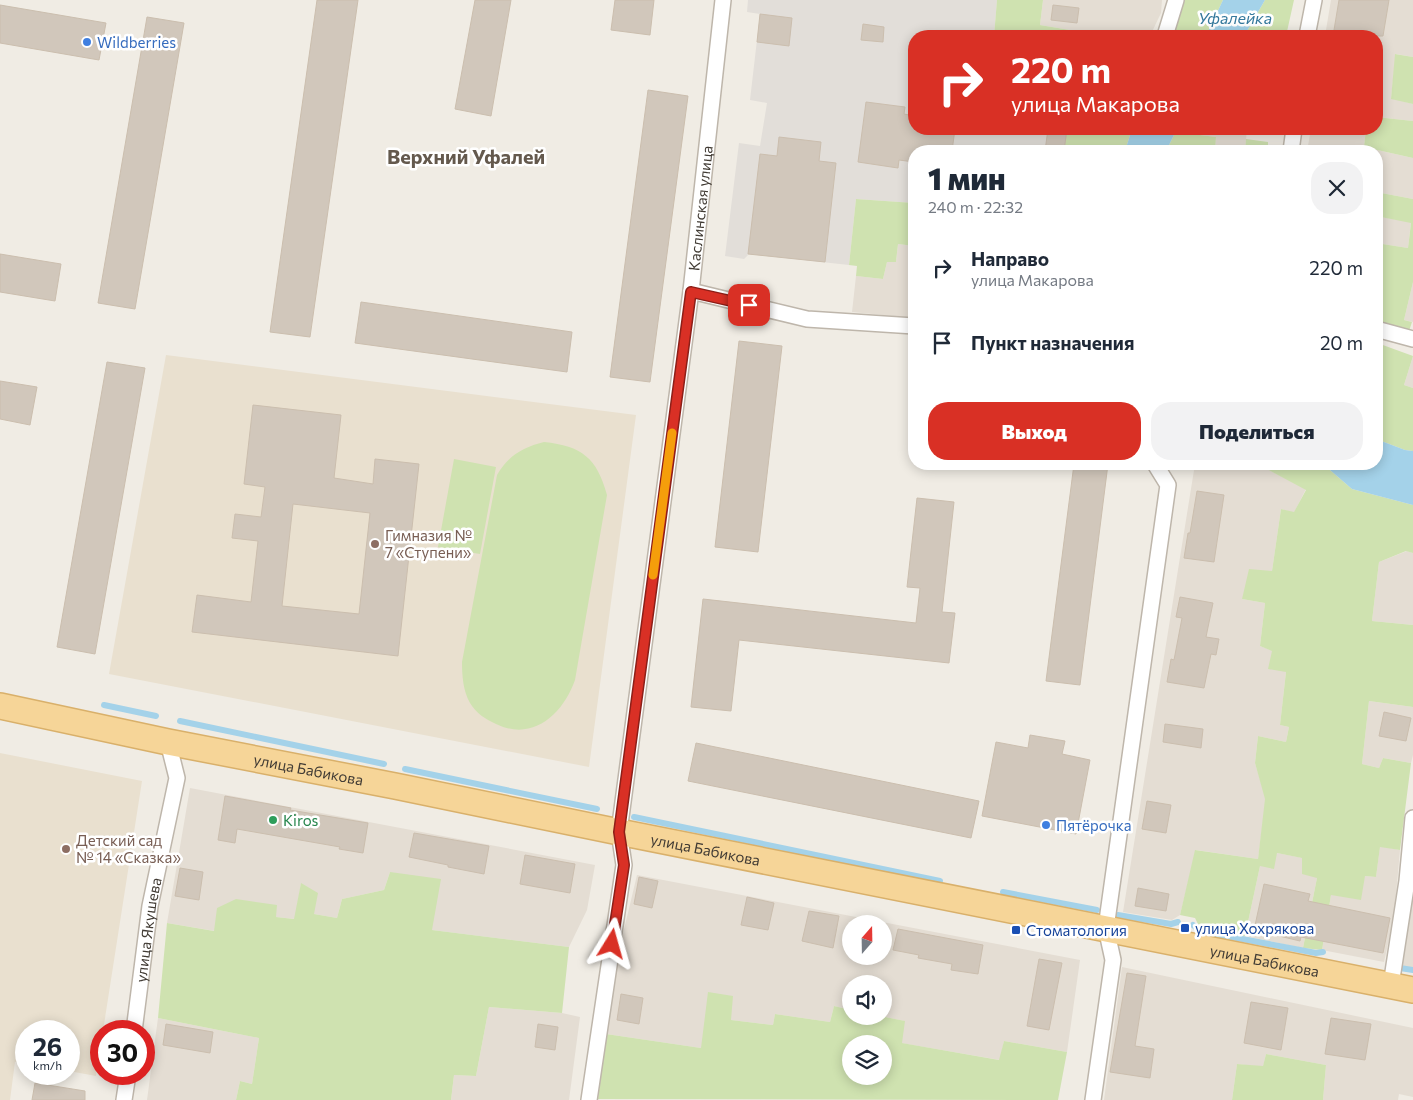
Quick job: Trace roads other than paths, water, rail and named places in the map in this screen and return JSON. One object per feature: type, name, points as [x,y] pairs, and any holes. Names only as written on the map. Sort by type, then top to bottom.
[{"type":"main road","name":"улица Бабикова","points":[[0,706],[168,742],[1402,987]]},
{"type":"street","name":"Каслинская улица","points":[[589,1100],[624,865],[619,832],[691,292],[723,0]]},
{"type":"street","points":[[1167,30],[1176,0]]},
{"type":"street","points":[[1308,30],[1314,0]]},
{"type":"street","points":[[691,292],[807,319],[908,326]]},
{"type":"street","points":[[1383,331],[1413,339]]},
{"type":"street","points":[[1093,1100],[1113,960],[1106,928],[1168,485],[1159,470]]},
{"type":"street","name":"улица Якушева","points":[[135,1020],[150,906],[177,778],[168,742]]},
{"type":"street","points":[[1402,987],[1407,881],[1413,818]]},
{"type":"street","points":[[124,1100],[126,1085]]},
{"type":"water","name":"Уфалейка","points":[[1223,0],[1265,0],[1248,30],[1209,30]]},
{"type":"water","points":[[1130,135],[1174,135],[1169,145],[1127,145]]},
{"type":"water","points":[[1383,442],[1413,451],[1413,505],[1352,489],[1330,470],[1383,470]]},
{"type":"waterway","points":[[104,705],[156,716]]},
{"type":"waterway","points":[[180,721],[384,764]]},
{"type":"waterway","points":[[405,769],[597,809]]},
{"type":"waterway","points":[[634,817],[940,881]]},
{"type":"waterway","points":[[1003,892],[1097,910]]},
{"type":"waterway","points":[[1118,915],[1171,924],[1178,922]]},
{"type":"waterway","points":[[1193,925],[1200,931],[1316,953],[1323,952]]},
{"type":"waterway","points":[[1400,968],[1413,970]]},
{"type":"place","name":"Wildberries","points":[[87,42]]},
{"type":"place","name":"Гимназия № 7 «Ступени»","points":[[375,544]]},
{"type":"place","name":"Kiros","points":[[273,820]]},
{"type":"place","name":"Пятёрочка","points":[[1046,825]]},
{"type":"place","name":"Детский сад № 14 «Сказка»","points":[[66,849]]},
{"type":"place","name":"улица Хохрякова","points":[[1185,928]]},
{"type":"place","name":"Стоматология","points":[[1016,930]]},
{"type":"district","name":"Верхний Уфалей","points":[[466,156]]}]
